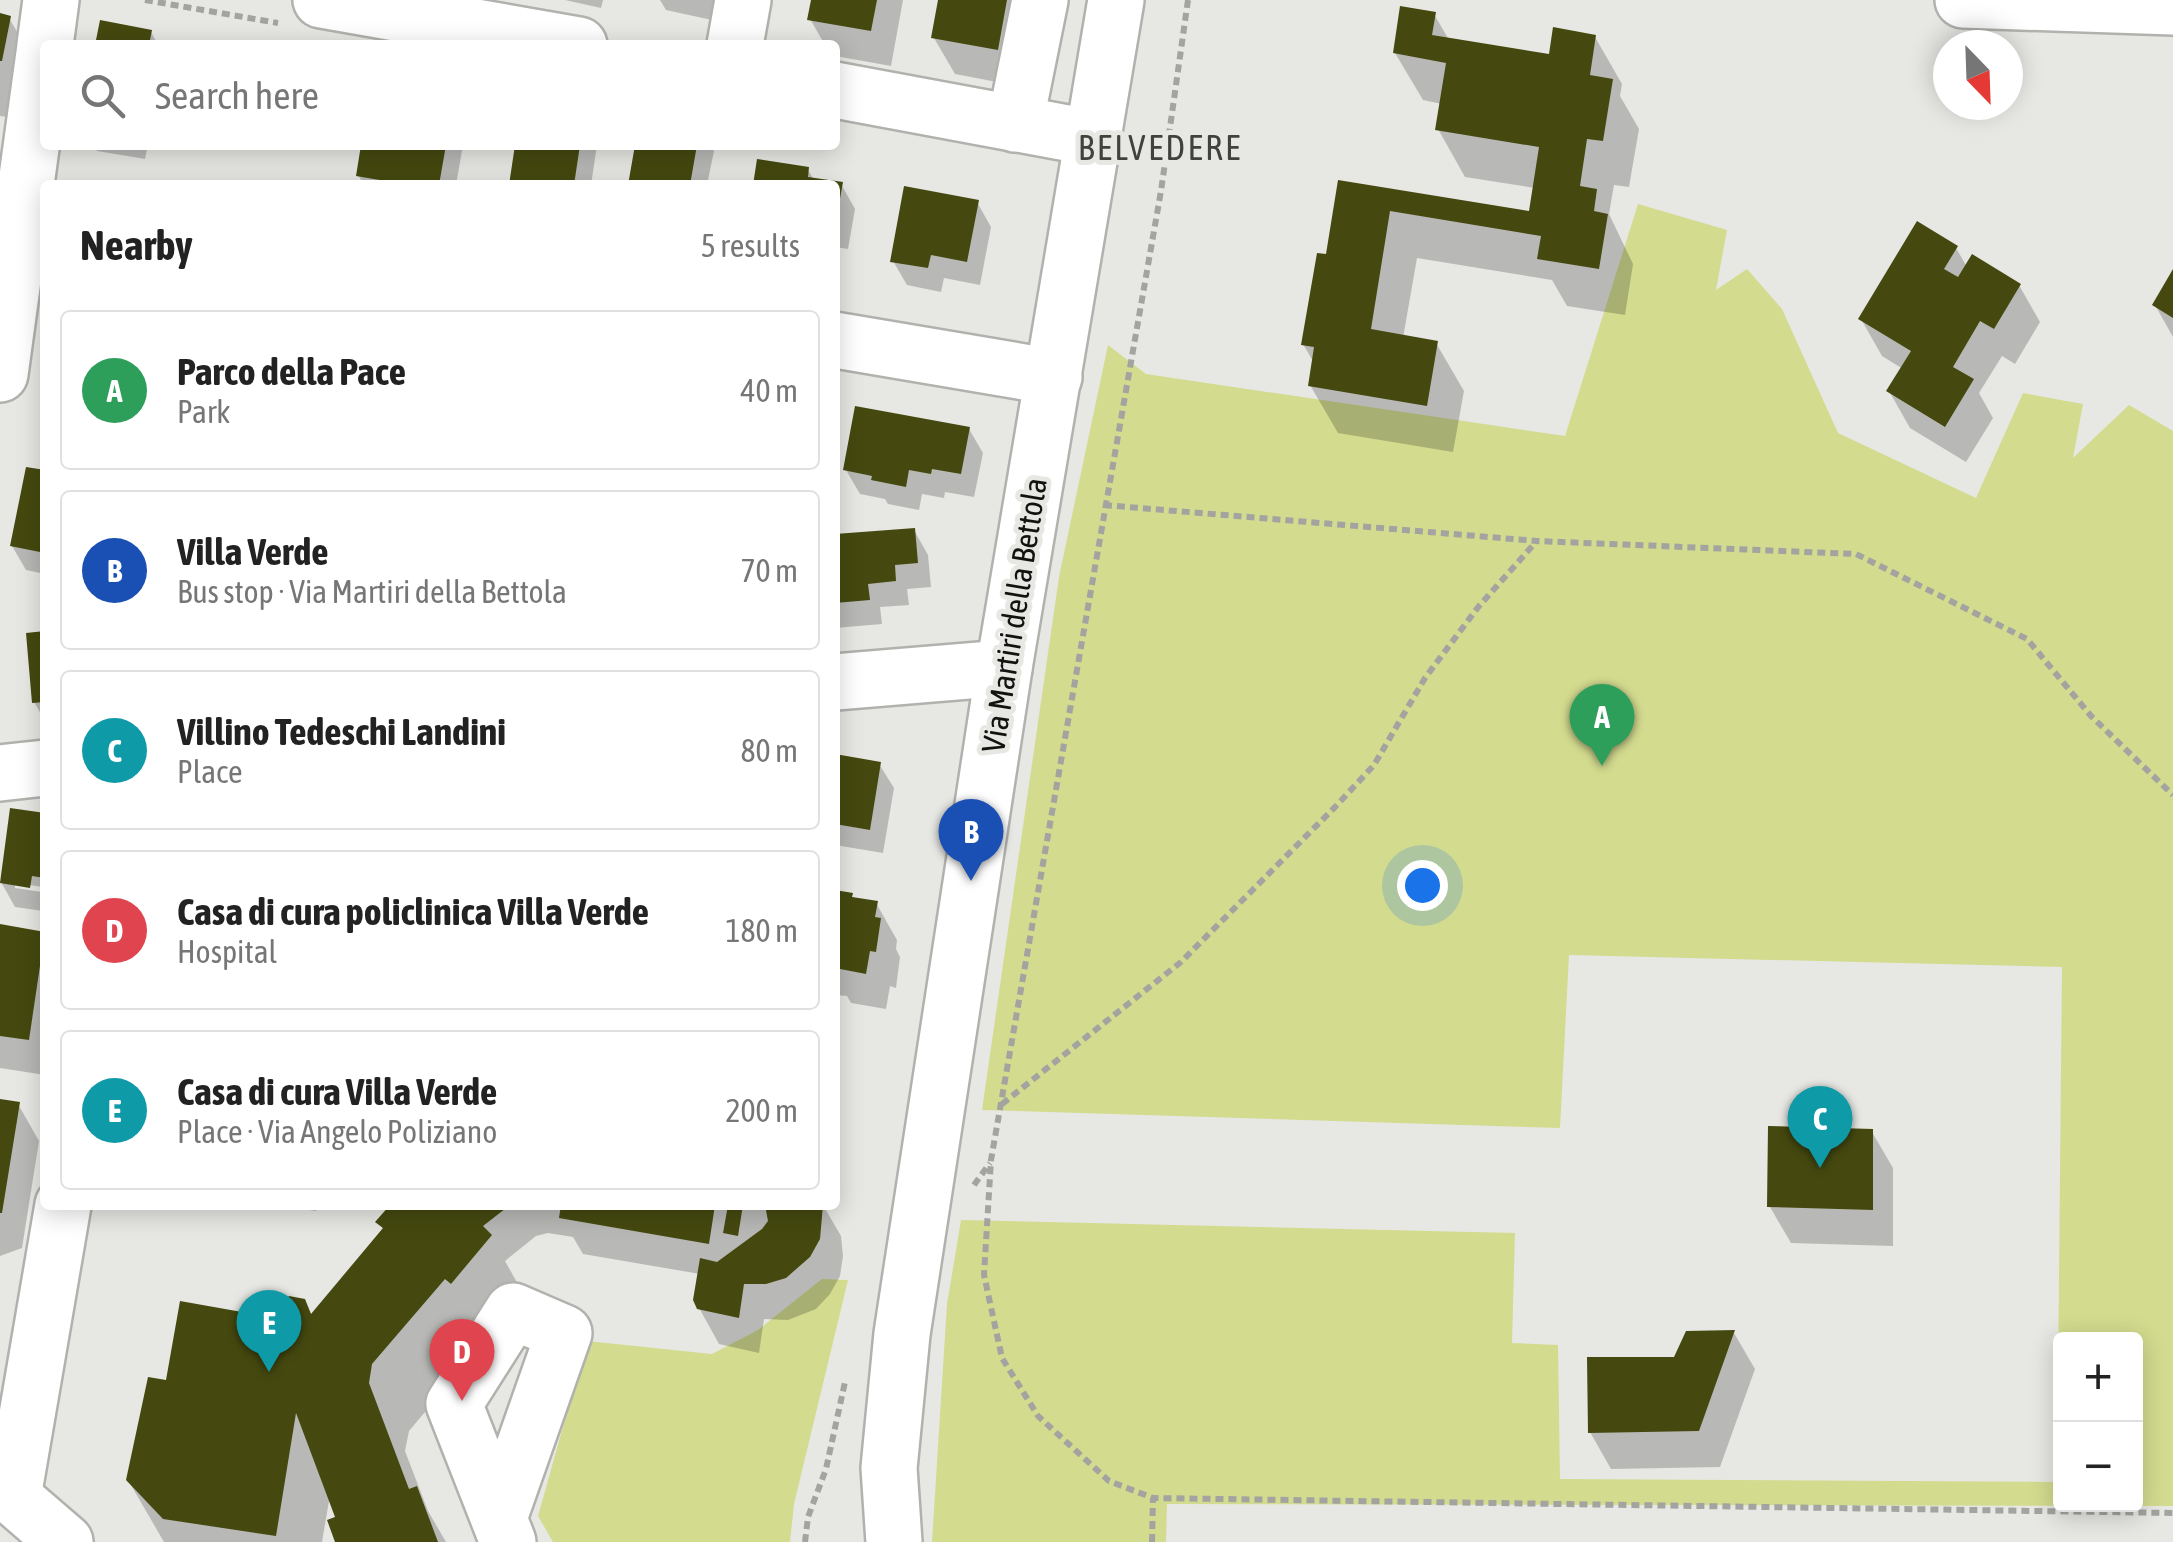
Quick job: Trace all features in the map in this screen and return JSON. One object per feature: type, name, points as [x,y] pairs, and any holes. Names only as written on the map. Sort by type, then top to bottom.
[{"type":"street","points":[[46,40],[51,0]]},
{"type":"street","points":[[736,40],[743,0]]},
{"type":"street","points":[[1016,124],[1040,0]]},
{"type":"street","name":"Via Martiri della Bettola","points":[[894,1542],[888,1468],[902,1334],[1004,668],[1116,0]]},
{"type":"street","points":[[1963,0],[2173,7]]},
{"type":"street","points":[[306,13],[465,13],[561,40]]},
{"type":"street","points":[[0,374],[40,82]]},
{"type":"street","points":[[840,91],[1094,138]]},
{"type":"street","points":[[840,341],[1054,378]]},
{"type":"street","points":[[840,682],[1004,668]]},
{"type":"street","points":[[0,773],[40,769]]},
{"type":"street","points":[[62,1210],[20,1352],[8,1513],[65,1542]]},
{"type":"street","name":"Via Martiri della Bettola","points":[[857,1542],[888,1468]]},
{"type":"path","points":[[145,0],[306,13]]},
{"type":"path","points":[[1188,0],[1161,191],[992,1160],[984,1274],[1002,1358],[1038,1416],[1109,1482],[1153,1498],[2173,1514]]},
{"type":"path","points":[[1104,505],[1537,541],[1856,554],[2026,639],[2091,716],[2173,795]]},
{"type":"path","points":[[1002,1104],[1181,962],[1337,806],[1374,766],[1425,678],[1479,606],[1537,541]]},
{"type":"path","points":[[1152,1542],[1153,1498]]},
{"type":"green space","points":[[1638,204],[1727,230],[1716,290],[1747,269],[1782,309],[1838,433],[1976,498],[2023,393],[2083,404],[2073,458],[2129,405],[2173,431],[2173,1506],[2143,1506],[2143,1332],[2058,1332],[2062,967],[1569,955],[1560,1128],[982,1110],[1059,577],[1108,345],[1146,374],[1565,436]]},
{"type":"green space","points":[[961,1220],[1515,1233],[1512,1343],[1558,1345],[1560,1479],[2053,1482],[2053,1506],[1167,1504],[1166,1542],[932,1542],[947,1304]]},
{"type":"green space","points":[[822,1279],[848,1280],[794,1504],[790,1542],[553,1542],[538,1516],[587,1341],[712,1354],[758,1330]]},
{"type":"building","points":[[811,0],[877,0],[871,31],[807,20]]},
{"type":"building","points":[[938,0],[1007,0],[998,50],[931,38]]},
{"type":"building","points":[[1400,6],[1436,12],[1432,35],[1549,54],[1553,27],[1596,35],[1590,75],[1613,79],[1603,141],[1587,139],[1580,186],[1597,189],[1594,211],[1608,214],[1599,269],[1537,259],[1541,236],[1390,211],[1371,329],[1438,341],[1427,406],[1308,386],[1314,347],[1301,345],[1317,253],[1326,254],[1338,180],[1529,211],[1539,147],[1435,130],[1446,63],[1393,53]]},
{"type":"building","points":[[0,13],[11,16],[2,61],[0,61]]},
{"type":"building","points":[[100,20],[152,30],[150,40],[96,40]]},
{"type":"building","points":[[360,150],[445,150],[440,180],[356,176]]},
{"type":"building","points":[[514,150],[579,150],[575,180],[510,180]]},
{"type":"building","points":[[634,150],[696,150],[691,180],[629,180]]},
{"type":"building","points":[[757,159],[809,167],[808,177],[829,180],[754,180]]},
{"type":"building","points":[[904,186],[979,200],[967,262],[931,255],[928,268],[890,262]]},
{"type":"building","points":[[1917,221],[1958,246],[1944,269],[1958,277],[1972,254],[2021,284],[1994,329],[1980,321],[1953,367],[1974,379],[1945,427],[1886,391],[1911,351],[1858,319]]},
{"type":"building","points":[[2173,269],[2173,318],[2152,305]]},
{"type":"building","points":[[855,406],[970,427],[961,474],[909,470],[906,487],[843,470]]},
{"type":"building","points":[[26,467],[40,469],[40,552],[10,546]]},
{"type":"building","points":[[915,528],[918,563],[895,565],[896,581],[868,584],[870,600],[840,603],[840,534]]},
{"type":"building","points":[[40,632],[40,702],[32,703],[26,633]]},
{"type":"building","points":[[840,755],[881,762],[870,830],[840,825]]},
{"type":"building","points":[[10,808],[40,812],[40,877],[32,876],[30,888],[0,883]]},
{"type":"building","points":[[840,891],[878,901],[875,917],[881,918],[876,952],[870,951],[866,974],[840,969]]},
{"type":"building","points":[[0,924],[40,931],[40,966],[29,1040],[0,1036]]},
{"type":"building","points":[[0,1099],[20,1102],[2,1213],[0,1213]]},
{"type":"building","points":[[1768,1126],[1873,1129],[1873,1210],[1767,1207]]},
{"type":"building","points":[[386,1210],[504,1210],[483,1226],[492,1235],[451,1284],[445,1279],[372,1364],[369,1383],[409,1489],[417,1486],[438,1542],[335,1542],[327,1520],[335,1517],[296,1413],[276,1536],[163,1519],[126,1480],[148,1377],[166,1380],[180,1301],[264,1316],[268,1296],[289,1296],[305,1299],[311,1314],[383,1228],[375,1222]]},
{"type":"building","points":[[560,1210],[714,1210],[709,1244],[559,1218]]},
{"type":"building","points":[[727,1210],[742,1210],[738,1236],[723,1233]]},
{"type":"building","points":[[766,1210],[823,1210],[820,1239],[810,1257],[786,1278],[766,1284],[744,1284],[739,1318],[697,1309],[693,1300],[700,1258],[717,1262],[768,1221]]},
{"type":"building","points":[[1735,1330],[1699,1431],[1588,1433],[1587,1357],[1674,1357],[1686,1331]]},
{"type":"place","name":"Parco della Pace","points":[[1602,766]]},
{"type":"place","name":"Villa Verde","points":[[971,881]]},
{"type":"place","name":"Villino Tedeschi Landini","points":[[1820,1168]]},
{"type":"place","name":"Casa di cura Villa Verde","points":[[269,1372]]},
{"type":"place","name":"Casa di cura policlinica Villa Verde","points":[[462,1401]]},
{"type":"district","name":"BELVEDERE","points":[[1160,147]]}]
